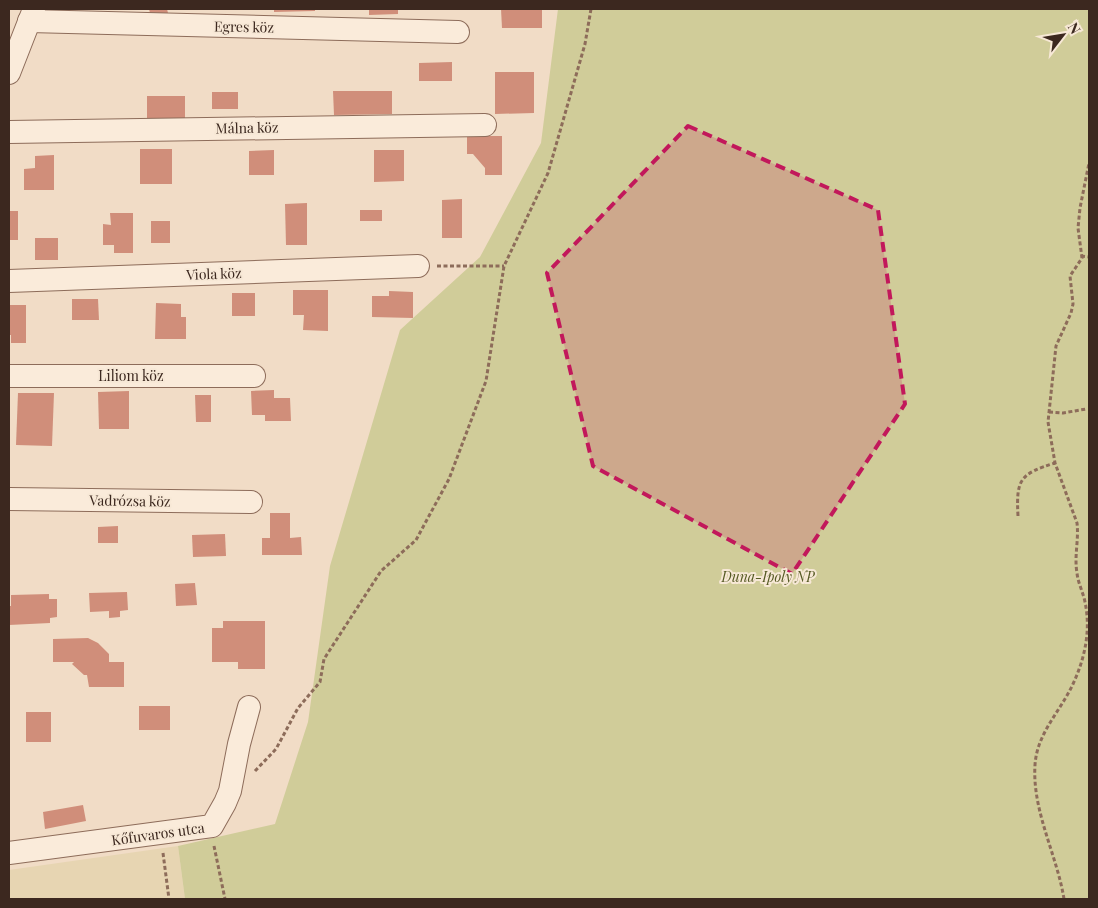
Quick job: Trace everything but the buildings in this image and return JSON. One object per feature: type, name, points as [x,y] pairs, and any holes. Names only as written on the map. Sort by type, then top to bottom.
[{"type":"street","name":"Egres köz","points":[[31,15],[458,32]]},
{"type":"street","points":[[9,73],[31,15]]},
{"type":"street","name":"Málna köz","points":[[9,132],[485,125]]},
{"type":"street","name":"Viola köz","points":[[9,282],[418,266]]},
{"type":"street","name":"Liliom köz","points":[[9,376],[254,376]]},
{"type":"street","name":"Vadrózsa köz","points":[[9,499],[251,502]]},
{"type":"street","name":"Kőfuvaros utca","points":[[9,853],[212,826],[230,791],[239,744],[249,707]]},
{"type":"path","points":[[250,776],[276,749],[298,708],[320,682],[324,659],[381,571],[416,540],[449,479],[486,381],[504,266],[548,173],[585,44],[591,9]]},
{"type":"path","points":[[1064,899],[1040,812],[1035,767],[1039,744],[1048,725],[1073,685],[1087,640],[1088,626],[1085,601],[1076,572],[1077,523],[1055,463],[1048,427],[1056,346],[1071,313],[1070,276],[1082,256],[1078,228],[1089,163]]},
{"type":"path","points":[[1082,256],[1089,258]]},
{"type":"path","points":[[418,266],[504,266]]},
{"type":"path","points":[[1049,412],[1063,413],[1086,409]]},
{"type":"path","points":[[1018,516],[1018,486],[1024,477],[1034,470],[1055,463]]},
{"type":"path","points":[[161,834],[169,899]]},
{"type":"path","points":[[214,843],[225,899]]},
{"type":"highlighted area","points":[[688,126],[878,210],[905,404],[792,574],[593,466],[547,273]]},
{"type":"shaded area","points":[[178,846],[185,899],[9,899],[9,870]]},
{"type":"green space","name":"Duna-Ipoly NP","points":[[558,9],[1089,9],[1089,899],[185,899],[178,846],[275,824],[308,722],[330,566],[400,330],[480,257],[541,143]]}]
